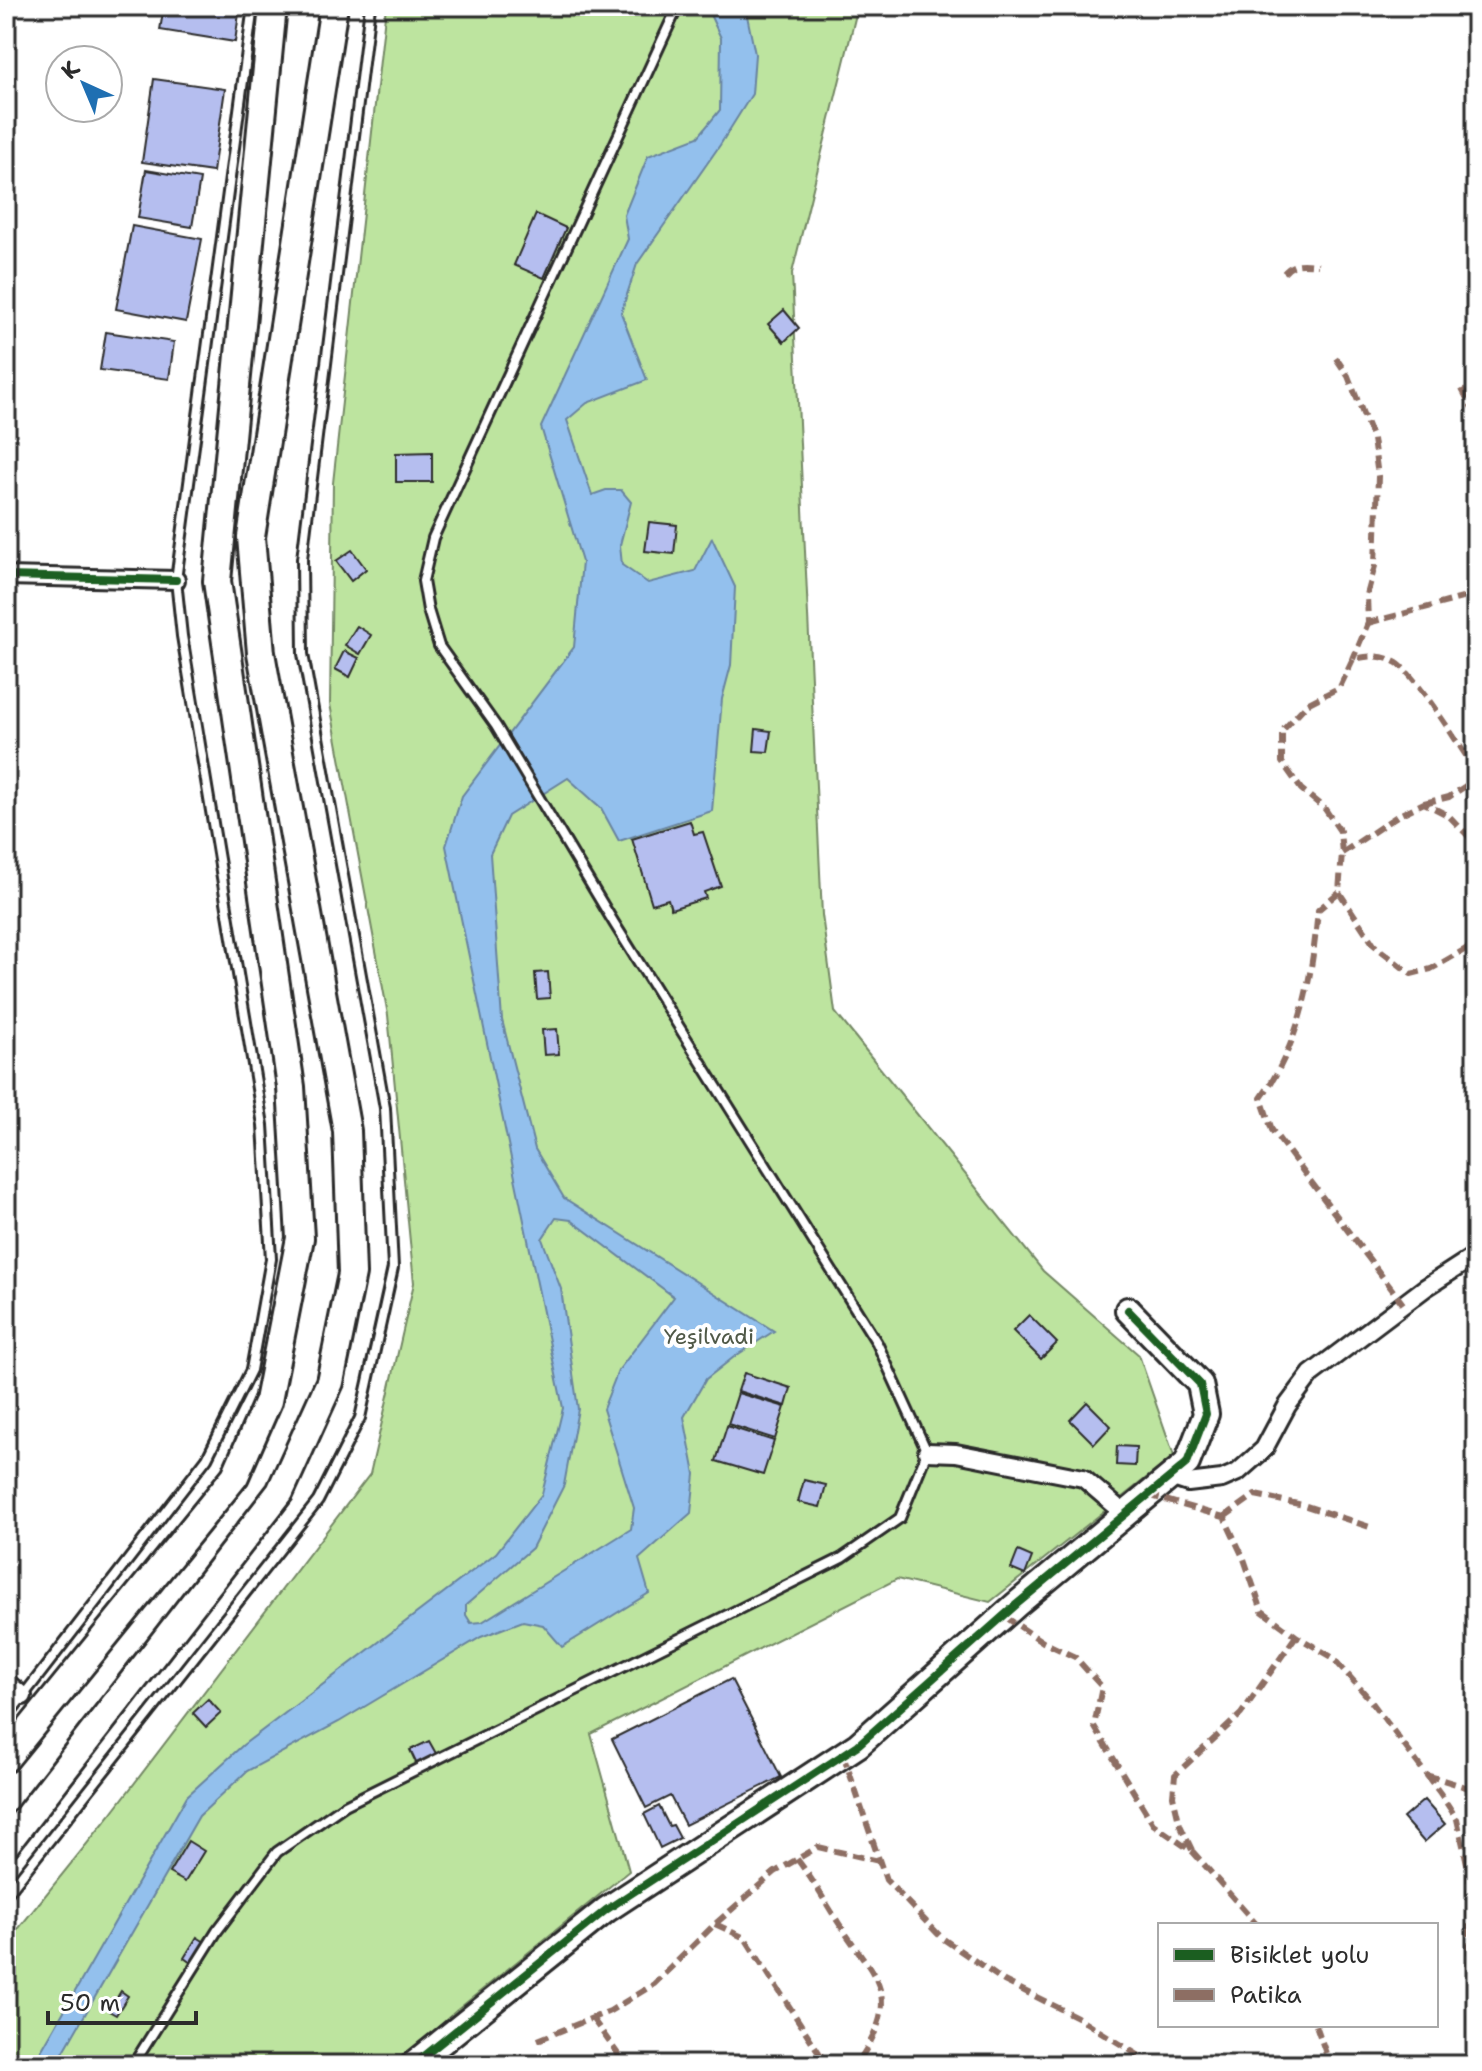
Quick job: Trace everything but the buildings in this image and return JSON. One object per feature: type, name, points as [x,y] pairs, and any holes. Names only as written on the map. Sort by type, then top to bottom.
[{"type":"main road","points":[[6,1758],[235,1476],[268,1401],[300,1238],[291,1087],[217,581],[273,6]]},
{"type":"main road","points":[[6,1844],[280,1492],[330,1382],[352,1274],[347,1131],[261,653],[251,537],[334,6]]},
{"type":"street","points":[[6,576],[176,580]]},
{"type":"street","points":[[1170,1477],[1188,1483],[1222,1479],[1238,1472],[1264,1449],[1287,1406],[1311,1374],[1425,1288],[1476,1255]]},
{"type":"street","points":[[413,2065],[606,1910],[858,1745],[1017,1604],[1187,1463],[1206,1414],[1200,1384],[1128,1310]]},
{"type":"street","points":[[927,1452],[956,1453],[1083,1478],[1125,1514]]},
{"type":"street","points":[[6,1682],[23,1696]]},
{"type":"lane","points":[[6,1718],[207,1458],[251,1370],[271,1259],[263,1125],[182,636],[176,580],[253,6]]},
{"type":"lane","points":[[6,1895],[318,1501],[360,1418],[393,1268],[385,1108],[303,654],[302,559],[370,6]]},
{"type":"lane","points":[[133,2065],[217,1931],[277,1852],[290,1841],[345,1805],[842,1558],[900,1518],[927,1452],[877,1343],[496,726],[439,646],[423,581],[433,538],[678,6]]},
{"type":"green space","name":"Yeşilvadi","points":[[386,6],[858,6],[792,273],[822,915],[835,1012],[1043,1271],[1139,1355],[1174,1456],[990,1602],[897,1579],[591,1734],[629,1871],[456,2011],[396,2065],[6,2065],[6,1944],[111,1814],[370,1474],[414,1283],[388,1015],[330,704],[333,483]]},
{"type":"water","points":[[706,6],[745,6],[755,54],[752,94],[637,264],[621,313],[647,380],[587,403],[567,420],[592,495],[606,490],[621,490],[631,502],[620,545],[622,565],[648,583],[695,571],[712,538],[735,587],[731,665],[722,699],[712,811],[619,841],[601,808],[568,778],[508,816],[490,854],[502,1020],[535,1149],[564,1198],[774,1331],[706,1379],[684,1417],[695,1474],[691,1513],[639,1559],[649,1593],[562,1647],[543,1625],[523,1621],[481,1637],[339,1722],[247,1771],[199,1816],[56,2065],[33,2065],[187,1796],[243,1745],[496,1553],[542,1494],[563,1408],[446,846],[462,796],[574,647],[582,562],[541,427],[628,239],[624,215],[648,156],[698,137],[720,110],[721,38]],"holes":[[[556,1218],[571,1220],[674,1297],[618,1371],[603,1409],[634,1508],[631,1529],[482,1622],[471,1623],[466,1615],[466,1605],[532,1548],[564,1485],[578,1409],[561,1289],[542,1239]]]},
{"type":"marked path","points":[[1284,273],[1295,265],[1318,265]]},
{"type":"marked path","points":[[1336,358],[1348,376],[1373,439],[1378,476],[1375,566],[1367,595],[1368,623],[1353,659]]},
{"type":"marked path","points":[[1462,389],[1476,415]]},
{"type":"marked path","points":[[1368,623],[1470,596],[1476,590]]},
{"type":"marked path","points":[[1470,596],[1476,616]]},
{"type":"marked path","points":[[1476,771],[1413,679],[1395,662],[1384,658],[1353,659],[1340,687],[1307,704],[1282,731],[1282,762],[1301,789],[1325,809],[1340,831],[1339,892],[1374,945],[1411,974],[1431,969],[1476,943]]},
{"type":"marked path","points":[[1424,803],[1449,797],[1476,779]]},
{"type":"marked path","points":[[1342,853],[1397,816],[1424,803],[1449,816],[1476,844]]},
{"type":"marked path","points":[[1339,892],[1318,910],[1308,984],[1295,1032],[1275,1077],[1261,1098],[1272,1130],[1403,1304]]},
{"type":"marked path","points":[[1148,1495],[1224,1517],[1244,1559],[1262,1611],[1332,1657],[1367,1696],[1457,1819],[1469,1872],[1470,2035]]},
{"type":"marked path","points":[[1224,1517],[1255,1495],[1303,1505],[1373,1528]]},
{"type":"marked path","points":[[1004,1616],[1043,1642],[1075,1657],[1102,1687],[1094,1726],[1153,1824],[1193,1852],[1255,1923]]},
{"type":"marked path","points":[[1192,1850],[1180,1825],[1173,1796],[1175,1775],[1241,1714],[1296,1636]]},
{"type":"marked path","points":[[843,1754],[886,1880],[942,1938],[1004,1981],[1077,2017],[1150,2065]]},
{"type":"marked path","points":[[1426,1775],[1476,1790]]},
{"type":"marked path","points":[[538,2040],[610,2011],[654,1984],[715,1924],[775,1872],[818,1847],[879,1861]]},
{"type":"marked path","points":[[797,1859],[872,1972],[882,2001],[873,2036],[860,2059],[834,2065]]},
{"type":"marked path","points":[[715,1924],[745,1938],[827,2065]]},
{"type":"marked path","points":[[592,2018],[626,2065]]},
{"type":"marked path","points":[[1317,2027],[1330,2065]]},
{"type":"cycle path","points":[[6,576],[176,580]]},
{"type":"cycle path","points":[[413,2065],[606,1910],[858,1745],[1017,1604],[1187,1463],[1206,1414],[1200,1384],[1128,1310]]}]
